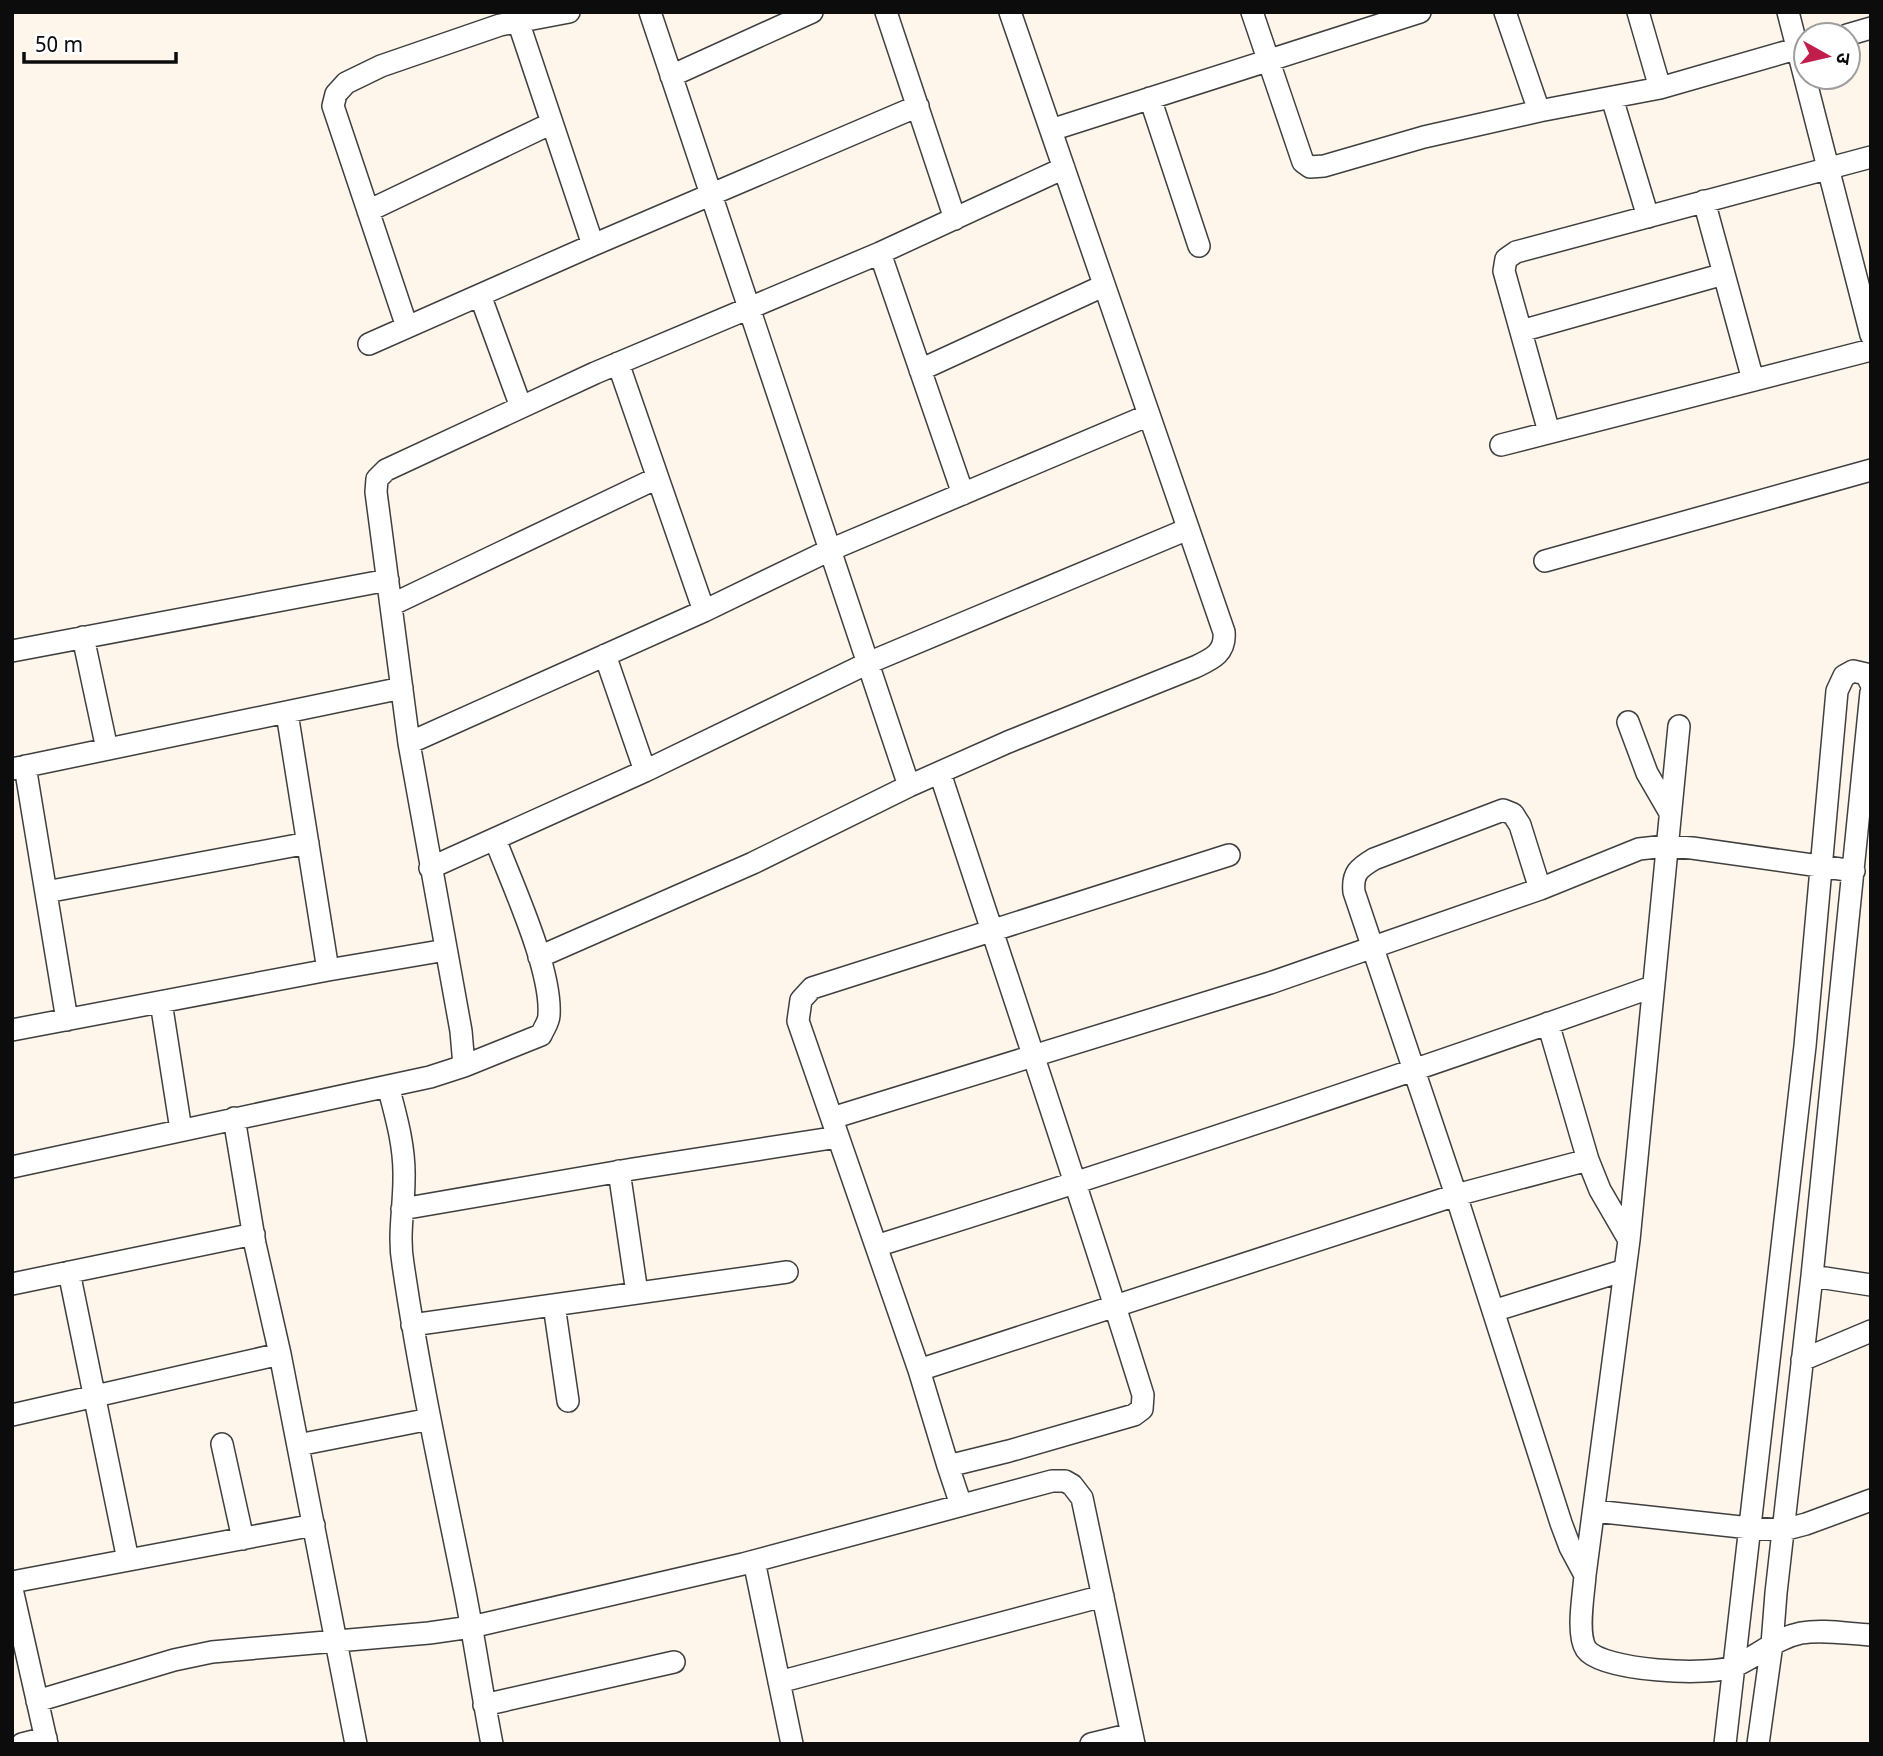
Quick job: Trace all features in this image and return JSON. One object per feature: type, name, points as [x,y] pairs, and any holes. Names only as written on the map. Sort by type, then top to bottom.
[{"type":"street","points":[[407,327],[333,106],[336,94],[345,83],[381,66],[500,25],[569,12]]},
{"type":"street","points":[[650,12],[909,786]]},
{"type":"street","points":[[671,76],[812,12]]},
{"type":"street","points":[[886,12],[955,219]]},
{"type":"street","points":[[1252,12],[1303,162],[1310,167],[1324,166],[1424,137],[1539,111],[1660,88],[1792,50]]},
{"type":"street","points":[[1051,130],[1268,60],[1380,18],[1420,12]]},
{"type":"street","points":[[1505,12],[1539,111]]},
{"type":"street","points":[[1638,12],[1660,88]]},
{"type":"street","points":[[539,957],[754,863],[909,786],[1008,742],[1195,667],[1214,658],[1221,651],[1225,643],[1223,632],[1103,286],[1014,13]]},
{"type":"street","points":[[518,21],[593,244]]},
{"type":"street","points":[[1812,91],[1871,335]]},
{"type":"street","points":[[1150,98],[1199,246]]},
{"type":"street","points":[[1612,98],[1648,216]]},
{"type":"street","points":[[369,344],[593,244],[918,106]]},
{"type":"street","points":[[368,211],[552,123]]},
{"type":"street","points":[[1549,432],[1504,271],[1506,259],[1516,252],[1871,157]]},
{"type":"street","points":[[464,1066],[461,1031],[409,743],[376,492],[377,479],[386,470],[618,363],[880,253],[1064,168]]},
{"type":"street","points":[[1703,201],[1753,380]]},
{"type":"street","points":[[880,253],[963,494]]},
{"type":"street","points":[[1521,331],[1724,274]]},
{"type":"street","points":[[920,370],[1103,286]]},
{"type":"street","points":[[480,295],[521,407]]},
{"type":"street","points":[[1501,445],[1871,350]]},
{"type":"street","points":[[618,363],[704,611]]},
{"type":"street","points":[[409,743],[704,611],[830,550],[1149,415]]},
{"type":"street","points":[[1545,561],[1871,470]]},
{"type":"street","points":[[391,605],[657,478]]},
{"type":"street","points":[[430,868],[645,771],[868,663],[1188,528]]},
{"type":"street","points":[[12,651],[388,580]]},
{"type":"street","points":[[83,637],[107,750]]},
{"type":"street","points":[[605,655],[645,771]]},
{"type":"street","points":[[1725,1744],[1805,1046],[1837,691],[1844,676],[1853,671],[1866,674],[1871,684]]},
{"type":"street","points":[[67,1020],[46,892],[19,767],[402,688]]},
{"type":"street","points":[[1758,1744],[1772,1644],[1854,871],[1864,835],[1871,692]]},
{"type":"street","points":[[287,713],[328,970]]},
{"type":"street","points":[[1628,722],[1647,773],[1670,811]]},
{"type":"street","points":[[1679,726],[1651,987],[1629,1240],[1585,1575],[1581,1625],[1585,1648],[1597,1658],[1616,1665],[1696,1672],[1734,1667],[1772,1644],[1801,1633],[1871,1635]]},
{"type":"street","points":[[940,773],[1143,1395],[1142,1409],[1135,1415],[948,1466]]},
{"type":"street","points":[[1540,889],[1520,825],[1513,814],[1503,810],[1374,859],[1357,870],[1353,880],[1354,892],[1456,1195],[1561,1523],[1585,1575]]},
{"type":"street","points":[[12,1167],[430,1077],[541,1035],[549,1019],[549,998],[539,957],[495,839]]},
{"type":"street","points":[[46,892],[308,843]]},
{"type":"street","points":[[402,1209],[619,1171],[835,1128],[1033,1056],[1270,983],[1373,948],[1540,889],[1639,849],[1666,846],[1854,871]]},
{"type":"street","points":[[961,1505],[919,1370],[798,1021],[801,1000],[812,988],[1229,855]]},
{"type":"street","points":[[12,1030],[446,950]]},
{"type":"street","points":[[876,1247],[1414,1071],[1651,987]]},
{"type":"street","points":[[161,1002],[181,1129]]},
{"type":"street","points":[[1548,1023],[1588,1160],[1600,1190],[1629,1240]]},
{"type":"street","points":[[388,1086],[400,1130],[403,1157],[402,1259],[412,1325],[492,1744]]},
{"type":"street","points":[[234,1118],[254,1234],[356,1744]]},
{"type":"street","points":[[919,1370],[1456,1195],[1588,1160]]},
{"type":"street","points":[[619,1171],[637,1293]]},
{"type":"street","points":[[12,1284],[254,1234]]},
{"type":"street","points":[[1493,1311],[1625,1270]]},
{"type":"street","points":[[69,1272],[128,1560]]},
{"type":"street","points":[[412,1325],[787,1272]]},
{"type":"street","points":[[1812,1276],[1871,1285]]},
{"type":"street","points":[[554,1305],[568,1401]]},
{"type":"street","points":[[1802,1360],[1871,1331]]},
{"type":"street","points":[[12,1415],[280,1354]]},
{"type":"street","points":[[298,1445],[430,1419]]},
{"type":"street","points":[[222,1444],[243,1539]]},
{"type":"street","points":[[37,1701],[174,1660],[212,1652],[471,1627],[754,1561],[1052,1481],[1065,1480],[1082,1498],[1133,1739],[1091,1744]]},
{"type":"street","points":[[1594,1511],[1783,1530],[1871,1500]]},
{"type":"street","points":[[12,1583],[314,1525]]},
{"type":"street","points":[[754,1561],[792,1744]]},
{"type":"street","points":[[12,1589],[16,1623],[47,1741],[23,1744]]},
{"type":"street","points":[[779,1682],[1103,1597]]},
{"type":"street","points":[[484,1705],[674,1661]]}]
